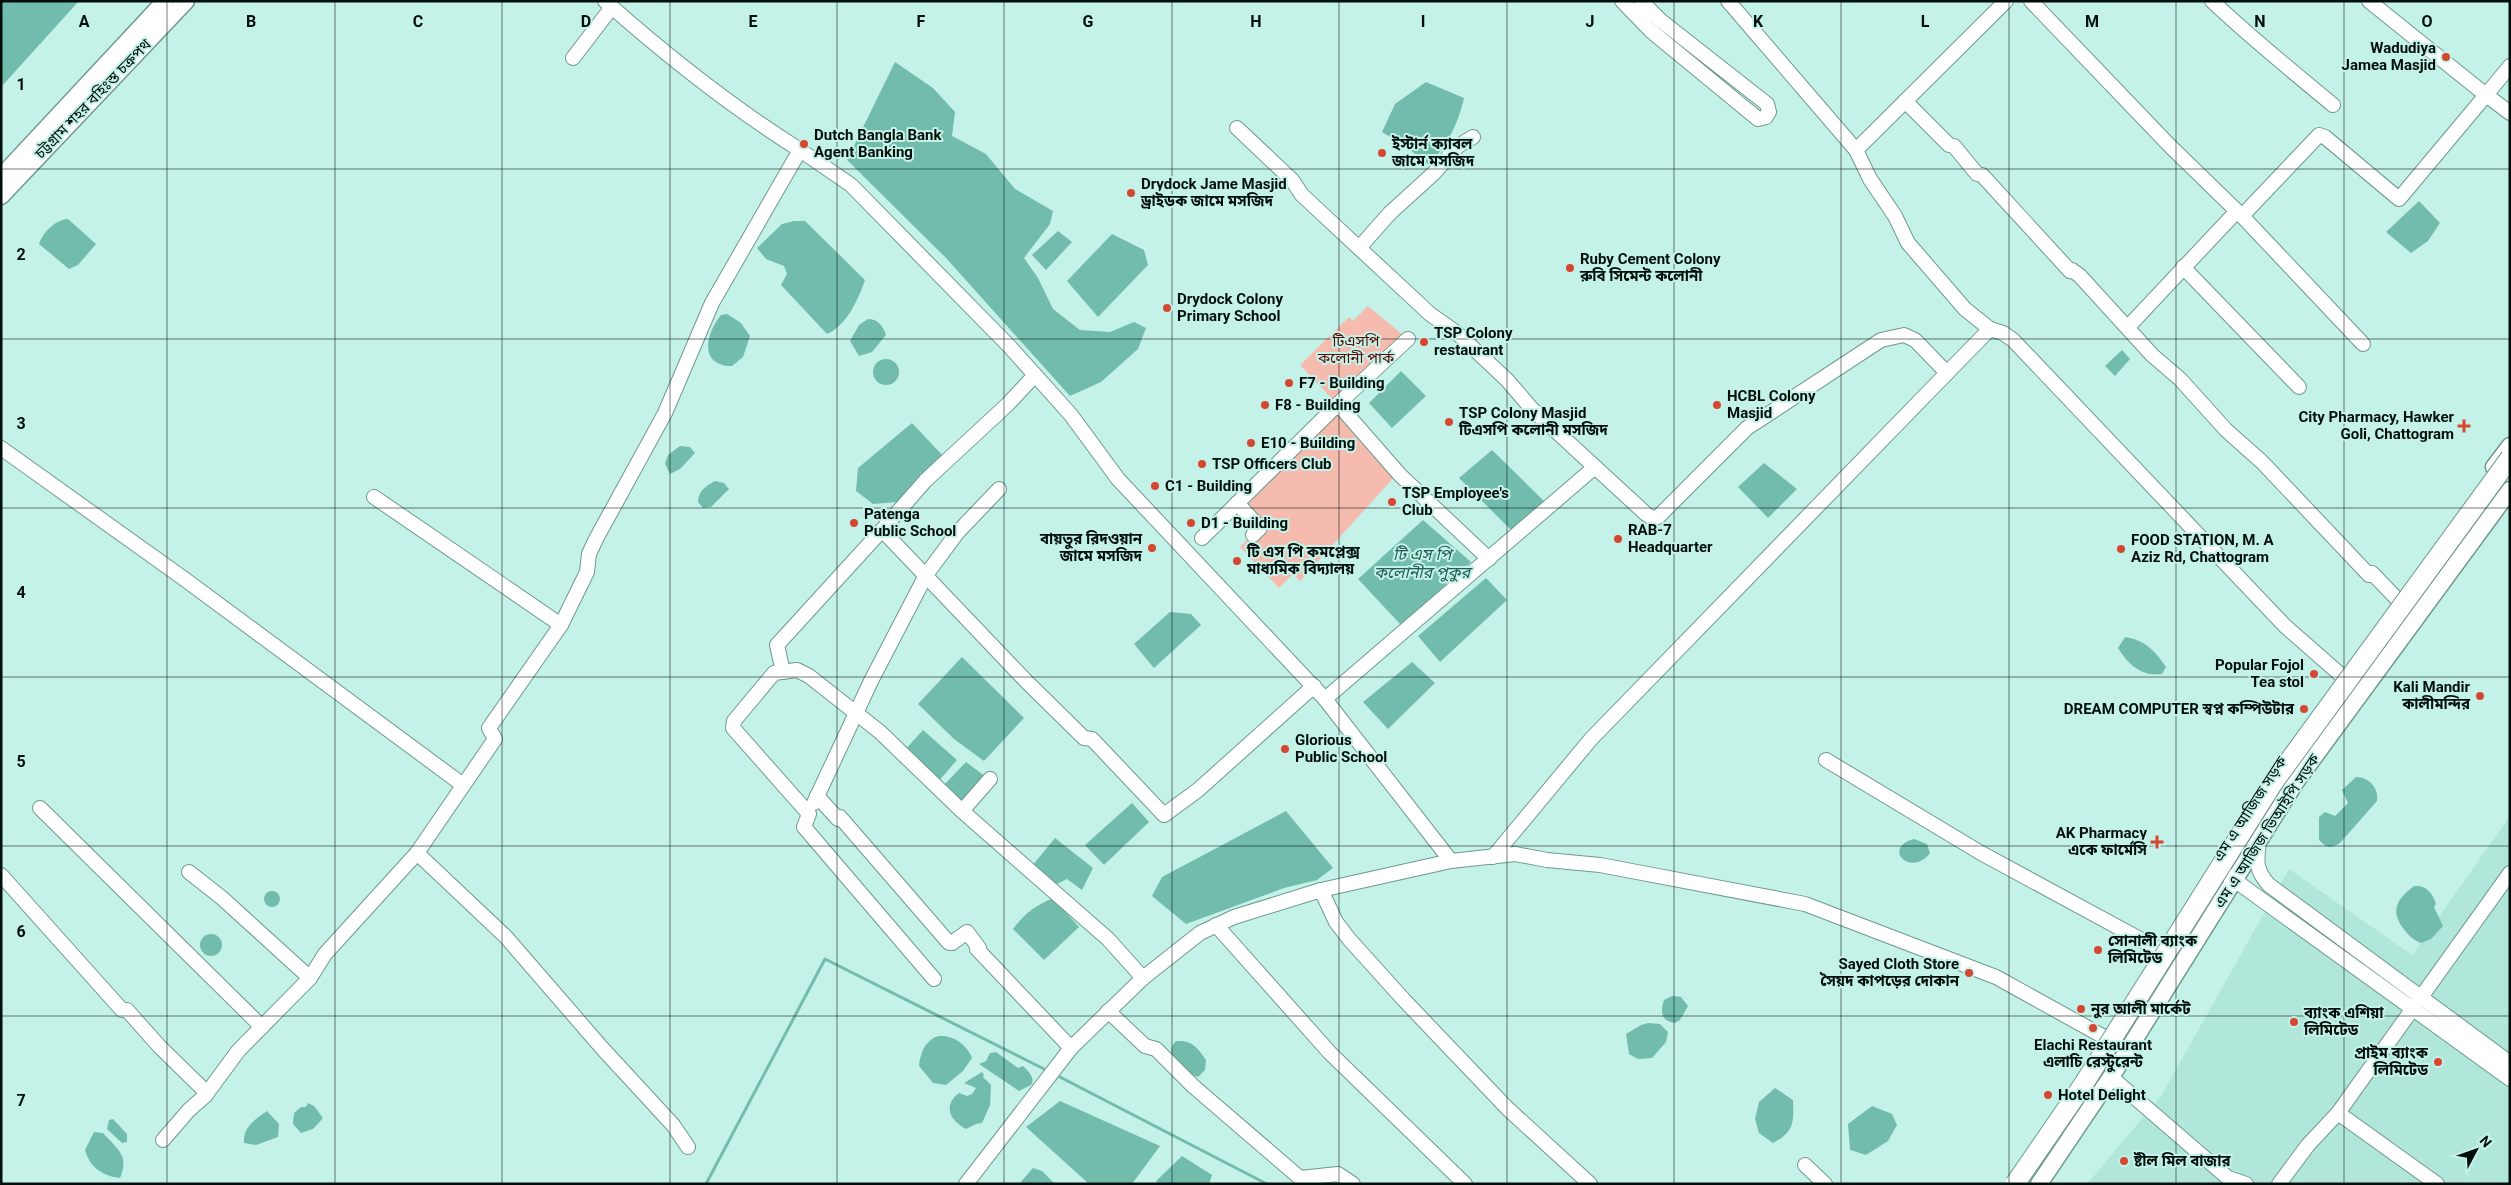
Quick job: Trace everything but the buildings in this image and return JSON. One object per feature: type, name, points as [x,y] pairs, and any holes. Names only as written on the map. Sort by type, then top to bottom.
[{"type":"highway","points":[[2015,1184],[2102,1055],[2273,783],[2510,458]]},
{"type":"highway","points":[[2029,1184],[2106,1070],[2282,790],[2510,479]]},
{"type":"main road","name":"চট্টগ্রাম শহর বহিঃস্ত চক্রপথ","points":[[1,177],[165,1]]},
{"type":"main road","name":"চট্টগ্রাম শহর বহিঃস্ত চক্রপথ","points":[[1,196],[186,1]]},
{"type":"main road","name":"এম এ আজিজ সড়ক","points":[[2007,1184],[2106,1038],[2278,764],[2510,446]]},
{"type":"main road","name":"এম এ আজিজ ভিআইপি সড়ক","points":[[2039,1184],[2111,1077],[2295,783],[2510,490]]},
{"type":"street","points":[[1622,1],[1651,31],[1758,119],[1766,117],[1770,112],[1767,104],[1660,20],[1641,1]]},
{"type":"street","points":[[1728,1],[1856,150],[1870,179],[1895,216],[1908,243],[1965,308],[1990,329],[2003,333],[2013,340],[2285,626],[2342,676]]},
{"type":"street","points":[[1856,150],[2006,1]]},
{"type":"street","points":[[2031,1],[2363,344]]},
{"type":"street","points":[[2212,1],[2254,41],[2334,106]]},
{"type":"street","points":[[2369,1],[2510,113]]},
{"type":"street","points":[[573,58],[609,4],[677,63],[753,121],[800,150],[850,185],[1035,375],[1071,415],[1118,479],[1314,686],[1451,860]]},
{"type":"street","points":[[2128,327],[2183,268],[2319,136],[2325,137],[2399,199],[2510,66]]},
{"type":"street","points":[[1905,101],[1949,145],[1954,146],[1977,174],[1982,175],[2070,271],[2072,270],[2080,276],[2226,430],[2262,462],[2307,508],[2369,576],[2372,573],[2397,599]]},
{"type":"street","points":[[1237,128],[1292,180],[1302,195],[1430,314],[1457,333],[1507,380],[1544,420],[1652,518],[1658,517],[1748,428],[1881,340],[1904,335],[1916,340],[1947,373]]},
{"type":"street","points":[[1359,248],[1390,213],[1434,173],[1458,146],[1473,137]]},
{"type":"street","points":[[163,1140],[207,1093],[226,1065],[310,978],[325,954],[417,853],[495,739],[489,728],[561,625],[586,572],[596,539],[665,413],[712,303],[800,150]]},
{"type":"street","points":[[2183,268],[2299,387]]},
{"type":"street","points":[[1493,857],[1598,732],[1990,329]]},
{"type":"street","points":[[1202,538],[1338,404],[1408,340]]},
{"type":"street","points":[[783,672],[777,645],[926,480],[1008,404],[1035,375]]},
{"type":"street","points":[[1338,404],[1400,475],[1489,559]]},
{"type":"street","points":[[1,448],[183,578],[463,785]]},
{"type":"street","points":[[1325,699],[1595,467]]},
{"type":"street","points":[[934,979],[804,827],[856,713],[926,574],[957,533],[999,489]]},
{"type":"street","points":[[374,497],[561,625]]},
{"type":"street","points":[[1237,503],[1260,528],[1253,535]]},
{"type":"street","points":[[882,530],[1027,682],[1084,738],[1092,739],[1164,815],[1198,790],[1314,686]]},
{"type":"street","points":[[809,814],[733,728],[734,721],[774,673],[797,670],[809,676],[880,732],[962,811],[1108,939],[1143,978]]},
{"type":"street","points":[[1826,760],[1981,853],[2160,950]]},
{"type":"street","points":[[962,811],[990,779]]},
{"type":"street","points":[[817,796],[838,819],[840,817],[949,943],[952,943],[967,932],[979,948],[977,949],[1071,1048]]},
{"type":"street","points":[[40,808],[262,1027]]},
{"type":"street","points":[[2260,837],[2256,860],[2259,874],[2269,885],[2510,1079]]},
{"type":"street","points":[[417,853],[506,937],[602,1048],[673,1125],[688,1146]]},
{"type":"street","points":[[966,1184],[1071,1048],[1143,978],[1200,933],[1234,917],[1321,890],[1451,860],[1515,854],[1547,860],[1600,864],[1805,904],[1996,977],[2106,1038]]},
{"type":"street","points":[[2213,866],[2417,1003],[2510,1062]]},
{"type":"street","points":[[190,872],[310,978]]},
{"type":"street","points":[[2279,1184],[2308,1145],[2338,1113],[2510,872]]},
{"type":"street","points":[[1,875],[122,1010],[127,1010],[159,1046],[207,1093]]},
{"type":"street","points":[[1321,890],[1336,922],[1404,1000],[1508,1108],[1590,1184]]},
{"type":"street","points":[[1216,926],[1330,1053],[1465,1184]]},
{"type":"street","points":[[1108,1011],[1145,1046],[1156,1050],[1193,1086],[1300,1178],[1338,1174],[1353,1184]]},
{"type":"street","points":[[2111,1077],[2228,1178],[2246,1184]]},
{"type":"street","points":[[2338,1113],[2437,1184]]},
{"type":"street","points":[[1805,1165],[1825,1184]]},
{"type":"shaded area","points":[[2510,816],[2510,1184],[2087,1184],[2161,1096],[2289,869],[2412,955]]},
{"type":"green space","name":"টিএসপি কলোনী পার্ক","points":[[1368,306],[1408,339],[1338,404],[1397,474],[1300,581],[1293,574],[1279,588],[1240,547],[1259,528],[1236,503],[1337,404],[1300,365],[1349,317],[1353,321]]},
{"type":"water","points":[[1,1],[79,1],[1,87]]},
{"type":"water","points":[[895,62],[933,88],[955,112],[952,136],[986,154],[1015,189],[1053,211],[1050,224],[1024,258],[1038,278],[1053,309],[1080,330],[1110,332],[1134,322],[1146,328],[1138,349],[1101,382],[1070,396],[946,258],[847,160]]},
{"type":"water","points":[[1426,82],[1464,98],[1459,117],[1451,134],[1429,165],[1404,145],[1382,132],[1395,104]]},
{"type":"water","points":[[2419,201],[2440,223],[2428,241],[2411,253],[2386,232]]},
{"type":"water","points":[[68,219],[96,244],[78,265],[69,269],[39,244],[43,235],[50,227]]},
{"type":"water","points":[[805,221],[865,280],[851,311],[840,325],[827,334],[781,285],[787,274],[784,266],[766,259],[757,248],[782,224]]},
{"type":"water","points":[[1058,231],[1072,242],[1046,270],[1032,255]]},
{"type":"water","points":[[1112,234],[1144,250],[1148,265],[1098,317],[1067,281]]},
{"type":"water","points":[[727,314],[741,323],[750,336],[743,357],[732,366],[721,365],[714,361],[708,347],[716,322],[721,315]]},
{"type":"water","points":[[868,319],[875,320],[880,324],[886,335],[872,352],[859,356],[850,341],[859,325]]},
{"type":"water","points":[[2122,350],[2130,359],[2115,376],[2105,366]]},
{"type":"water","points":[[886,359],[895,363],[899,372],[895,381],[886,385],[877,381],[873,372],[877,363]]},
{"type":"water","points":[[1401,371],[1426,396],[1392,428],[1369,403]]},
{"type":"water","points":[[912,423],[944,457],[897,502],[873,504],[856,491],[858,468]]},
{"type":"water","points":[[680,446],[690,447],[695,453],[680,469],[670,474],[665,464],[668,455]]},
{"type":"water","points":[[1492,450],[1546,503],[1511,530],[1459,478]]},
{"type":"water","points":[[1764,463],[1797,489],[1768,518],[1738,487]]},
{"type":"water","points":[[715,481],[724,483],[729,489],[711,507],[703,508],[698,502],[699,495]]},
{"type":"water","name":"টি এস পি কলোনীর পুকুর","points":[[1423,520],[1471,562],[1401,625],[1358,579]]},
{"type":"water","points":[[1486,578],[1507,600],[1440,662],[1418,636]]},
{"type":"water","points":[[1170,612],[1191,614],[1201,625],[1154,668],[1134,644]]},
{"type":"water","points":[[2125,637],[2144,644],[2158,656],[2166,667],[2162,674],[2141,671],[2126,659],[2118,648]]},
{"type":"water","points":[[962,657],[1024,718],[984,761],[954,739],[918,704]]},
{"type":"water","points":[[1412,662],[1435,683],[1388,729],[1363,702]]},
{"type":"water","points":[[923,730],[957,760],[937,783],[904,751]]},
{"type":"water","points":[[966,762],[986,777],[961,807],[942,787]]},
{"type":"water","points":[[2356,777],[2361,777],[2372,784],[2375,788],[2377,801],[2340,843],[2331,847],[2327,846],[2319,840],[2319,817],[2325,812],[2335,816],[2348,803],[2342,790]]},
{"type":"water","points":[[1132,803],[1149,822],[1104,865],[1085,845]]},
{"type":"water","points":[[1286,811],[1333,868],[1317,880],[1284,888],[1186,924],[1152,896],[1162,877]]},
{"type":"water","points":[[1055,838],[1093,868],[1082,890],[1067,879],[1055,885],[1032,866]]},
{"type":"water","points":[[1914,839],[1927,844],[1930,853],[1923,860],[1915,863],[1902,859],[1900,854],[1900,848],[1904,843]]},
{"type":"water","points":[[2414,886],[2425,888],[2431,893],[2436,904],[2434,907],[2443,926],[2431,939],[2421,943],[2413,939],[2403,928],[2399,922],[2396,910],[2403,896]]},
{"type":"water","points":[[269,891],[275,891],[280,896],[278,905],[269,907],[264,902],[264,896]]},
{"type":"water","points":[[1053,898],[1079,927],[1044,960],[1013,929],[1031,910]]},
{"type":"water","points":[[207,934],[215,934],[222,941],[222,949],[215,956],[207,956],[200,949],[200,941]]},
{"type":"water","points":[[1672,996],[1681,997],[1688,1006],[1680,1020],[1675,1023],[1664,1018],[1662,1012],[1664,1000]]},
{"type":"water","points":[[1648,1023],[1660,1024],[1668,1032],[1666,1042],[1652,1058],[1638,1059],[1629,1054],[1626,1034]]},
{"type":"water","points":[[939,1036],[955,1039],[967,1049],[972,1058],[963,1071],[946,1085],[933,1083],[919,1066],[924,1047],[931,1040]]},
{"type":"water","points":[[1176,1041],[1194,1045],[1206,1060],[1205,1070],[1198,1077],[1187,1072],[1176,1063],[1171,1052],[1172,1046]]},
{"type":"water","points":[[996,1052],[1018,1068],[1023,1066],[1032,1077],[1031,1085],[1019,1091],[979,1064],[986,1061],[990,1053]]},
{"type":"water","points":[[982,1072],[983,1077],[991,1085],[990,1105],[982,1123],[966,1129],[952,1117],[950,1112],[951,1102],[959,1093],[967,1096],[972,1094],[976,1088],[964,1083]]},
{"type":"water","points":[[1775,1088],[1793,1100],[1793,1120],[1785,1135],[1773,1143],[1759,1133],[1755,1119],[1759,1102]]},
{"type":"water","points":[[1060,1101],[1160,1146],[1132,1184],[1089,1184],[1026,1127]]},
{"type":"water","points":[[308,1103],[314,1106],[323,1118],[313,1129],[301,1133],[293,1124],[294,1113],[301,1107],[306,1107]]},
{"type":"water","points":[[1872,1106],[1892,1114],[1897,1125],[1888,1141],[1866,1155],[1850,1150],[1848,1124]]},
{"type":"water","points":[[267,1111],[279,1124],[278,1137],[256,1145],[244,1143],[247,1128]]},
{"type":"water","points":[[113,1119],[127,1134],[127,1142],[122,1143],[107,1129],[109,1120]]},
{"type":"water","points":[[94,1132],[103,1133],[117,1148],[123,1158],[124,1164],[120,1178],[103,1173],[90,1162],[85,1150]]},
{"type":"water","points":[[1182,1156],[1212,1175],[1209,1184],[1158,1184],[1156,1181]]},
{"type":"water","points":[[1033,1168],[1042,1171],[1055,1184],[1019,1184]]},
{"type":"waterway","points":[[706,1184],[825,959],[1048,1071]]},
{"type":"waterway","points":[[1056,1075],[1267,1184]]},
{"type":"place","name":"Wadudiya Jamea Masjid","points":[[2446,57]]},
{"type":"place","name":"Dutch Bangla Bank Agent Banking","points":[[804,144]]},
{"type":"place","name":"ইস্টার্ন ক্যাবল জামে মসজিদ","points":[[1382,153]]},
{"type":"place","name":"Drydock Jame Masjid ড্রাইডক জামে মসজিদ","points":[[1131,193]]},
{"type":"place","name":"Ruby Cement Colony রুবি সিমেন্ট কলোনী","points":[[1570,268]]},
{"type":"place","name":"Drydock Colony Primary School","points":[[1167,308]]},
{"type":"place","name":"TSP Colony restaurant","points":[[1424,342]]},
{"type":"place","name":"F7 - Building","points":[[1289,383]]},
{"type":"place","name":"F8 - Building","points":[[1265,405]]},
{"type":"place","name":"HCBL Colony Masjid","points":[[1717,405]]},
{"type":"place","name":"TSP Colony Masjid টিএসপি কলোনী মসজিদ","points":[[1449,422]]},
{"type":"place","name":"City Pharmacy, Hawker Goli, Chattogram","points":[[2464,426]]},
{"type":"place","name":"E10 - Building","points":[[1251,443]]},
{"type":"place","name":"TSP Officers Club","points":[[1202,464]]},
{"type":"place","name":"C1 - Building","points":[[1155,486]]},
{"type":"place","name":"TSP Employee's Club","points":[[1392,502]]},
{"type":"place","name":"Patenga Public School","points":[[854,523]]},
{"type":"place","name":"D1 - Building","points":[[1191,523]]},
{"type":"place","name":"RAB-7 Headquarter","points":[[1618,539]]},
{"type":"place","name":"বায়তুর রিদওয়ান জামে মসজিদ","points":[[1152,548]]},
{"type":"place","name":"FOOD STATION, M. A Aziz Rd, Chattogram","points":[[2121,549]]},
{"type":"place","name":"টি এস পি কমপ্লেক্স মাধ্যমিক বিদ্যালয়","points":[[1237,561]]},
{"type":"place","name":"Popular Fojol Tea stol","points":[[2314,674]]},
{"type":"place","name":"Kali Mandir কালীমন্দির","points":[[2480,696]]},
{"type":"place","name":"DREAM COMPUTER স্বপ্ন কম্পিউটার","points":[[2304,709]]},
{"type":"place","name":"Glorious Public School","points":[[1285,749]]},
{"type":"place","name":"AK Pharmacy একে ফার্মেসি","points":[[2157,842]]},
{"type":"place","name":"সোনালী ব্যাংক লিমিটেড","points":[[2098,950]]},
{"type":"place","name":"Sayed Cloth Store সৈয়দ কাপড়ের দোকান","points":[[1969,973]]},
{"type":"place","name":"নুর আলী মার্কেট","points":[[2081,1009]]},
{"type":"place","name":"ব্যাংক এশিয়া লিমিটেড","points":[[2294,1022]]},
{"type":"place","name":"Elachi Restaurant এলাচ‌ি র‌েস্টুর‌েন্ট","points":[[2093,1028]]},
{"type":"place","name":"প্রাইম ব্যাংক লিমিটেড","points":[[2438,1062]]},
{"type":"place","name":"Hotel Delight","points":[[2048,1095]]},
{"type":"place","name":"ষ্টীল মিল বাজার","points":[[2124,1161]]}]
